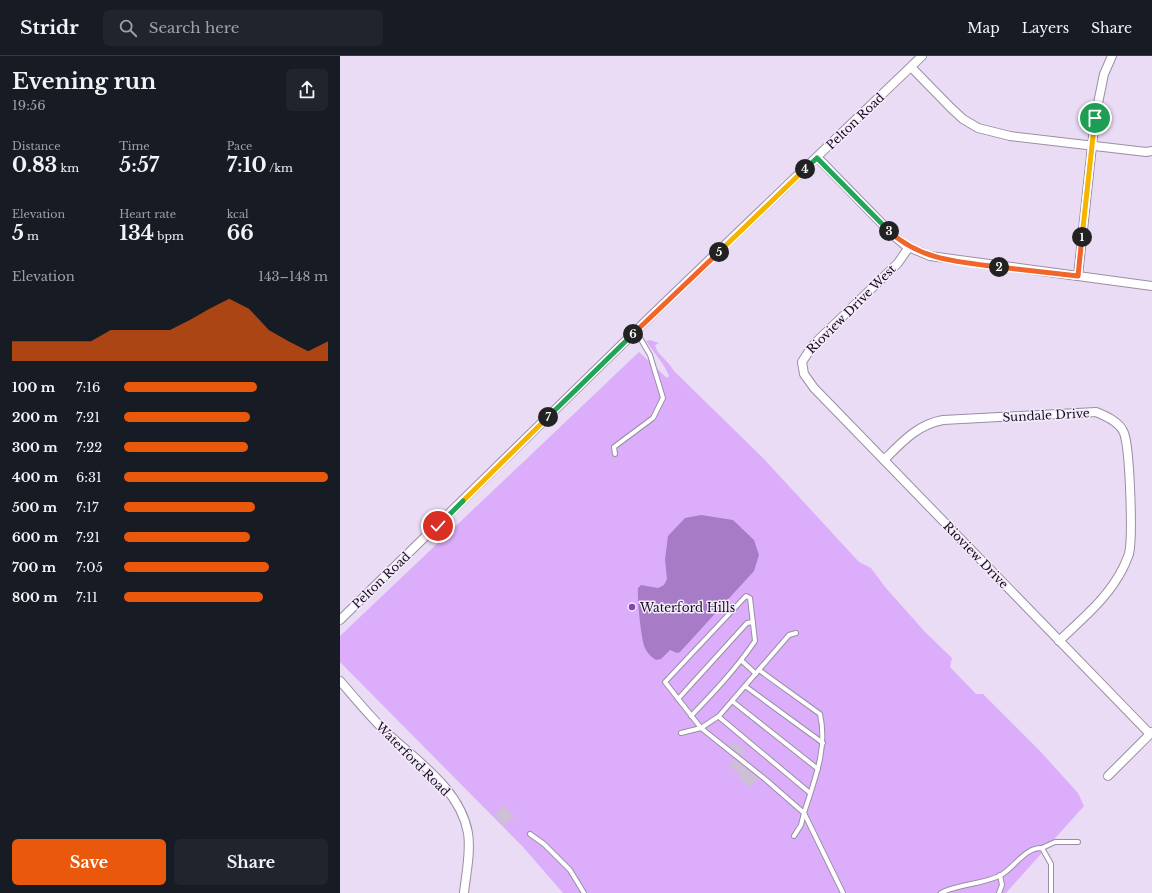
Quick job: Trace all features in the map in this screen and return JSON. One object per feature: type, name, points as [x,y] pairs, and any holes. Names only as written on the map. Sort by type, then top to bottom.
[{"type":"street","name":"Pelton Road","points":[[340,620],[636,331],[922,56]]},
{"type":"street","points":[[1078,276],[1095,118],[1104,74],[1112,56]]},
{"type":"street","points":[[911,67],[959,115],[978,128],[1010,136],[1146,152],[1152,151]]},
{"type":"street","points":[[817,158],[874,216],[909,247],[930,256],[1152,286]]},
{"type":"street","name":"Rioview Drive West","points":[[804,374],[802,362],[809,350],[898,263],[909,247]]},
{"type":"street","name":"Rioview Drive","points":[[804,374],[814,388],[1059,641],[1151,733]]},
{"type":"street","name":"Sundale Drive","points":[[884,460],[899,444],[924,425],[943,420],[1096,412],[1115,422],[1124,432],[1127,448],[1130,528],[1129,554],[1124,567],[1105,597],[1059,641]]},
{"type":"street","name":"Waterford Road","points":[[340,681],[383,729],[436,778],[461,812],[468,833],[469,844],[464,893]]},
{"type":"street","points":[[1108,776],[1151,733]]},
{"type":"lane","points":[[615,454],[614,446],[653,418],[663,398],[650,355],[636,331]]},
{"type":"lane","points":[[691,716],[742,661],[755,641],[750,598],[746,596],[665,682],[691,716],[701,728],[765,779],[804,813],[843,893]]},
{"type":"lane","points":[[678,699],[747,623],[753,622]]},
{"type":"lane","points":[[681,733],[701,728],[719,717],[789,635],[796,633]]},
{"type":"lane","points":[[742,661],[820,714],[823,729],[823,743],[818,769],[801,825],[794,836]]},
{"type":"lane","points":[[745,686],[823,743]]},
{"type":"lane","points":[[732,701],[818,769]]},
{"type":"lane","points":[[719,717],[810,793]]},
{"type":"lane","points":[[530,834],[544,844],[570,870],[584,893]]},
{"type":"lane","points":[[941,893],[1000,875],[1030,851],[1042,848],[1055,842],[1078,842]]},
{"type":"lane","points":[[1042,848],[1051,864],[1051,893]]},
{"type":"lane","points":[[999,893],[1002,885],[1000,875]]},
{"type":"shaded area","name":"Waterford Hills","points":[[650,340],[659,343],[655,345],[656,349],[674,371],[763,458],[859,562],[871,568],[885,587],[926,633],[952,658],[950,667],[976,694],[983,694],[1040,751],[1078,793],[1084,806],[1006,893],[563,893],[523,847],[340,662],[340,636],[639,352],[667,378],[669,376],[662,362],[646,341]]},
{"type":"shaded area","points":[[701,515],[733,520],[754,540],[759,555],[754,571],[680,652],[677,653],[670,650],[661,659],[656,660],[646,650],[642,637],[638,588],[641,585],[658,588],[664,585],[667,579],[665,560],[668,536],[685,518]]},
{"type":"building","points":[[734,741],[746,751],[741,756],[730,747]]},
{"type":"building","points":[[734,759],[758,778],[750,788],[739,778],[741,775],[728,765]]},
{"type":"building","points":[[504,805],[515,816],[504,826],[494,815]]},
{"type":"place","name":"Waterford Hills","points":[[632,607]]},
{"type":"route","points":[[438,526],[655,312],[817,158],[894,236],[906,246],[918,252],[949,260],[1078,276],[1095,118]]}]
